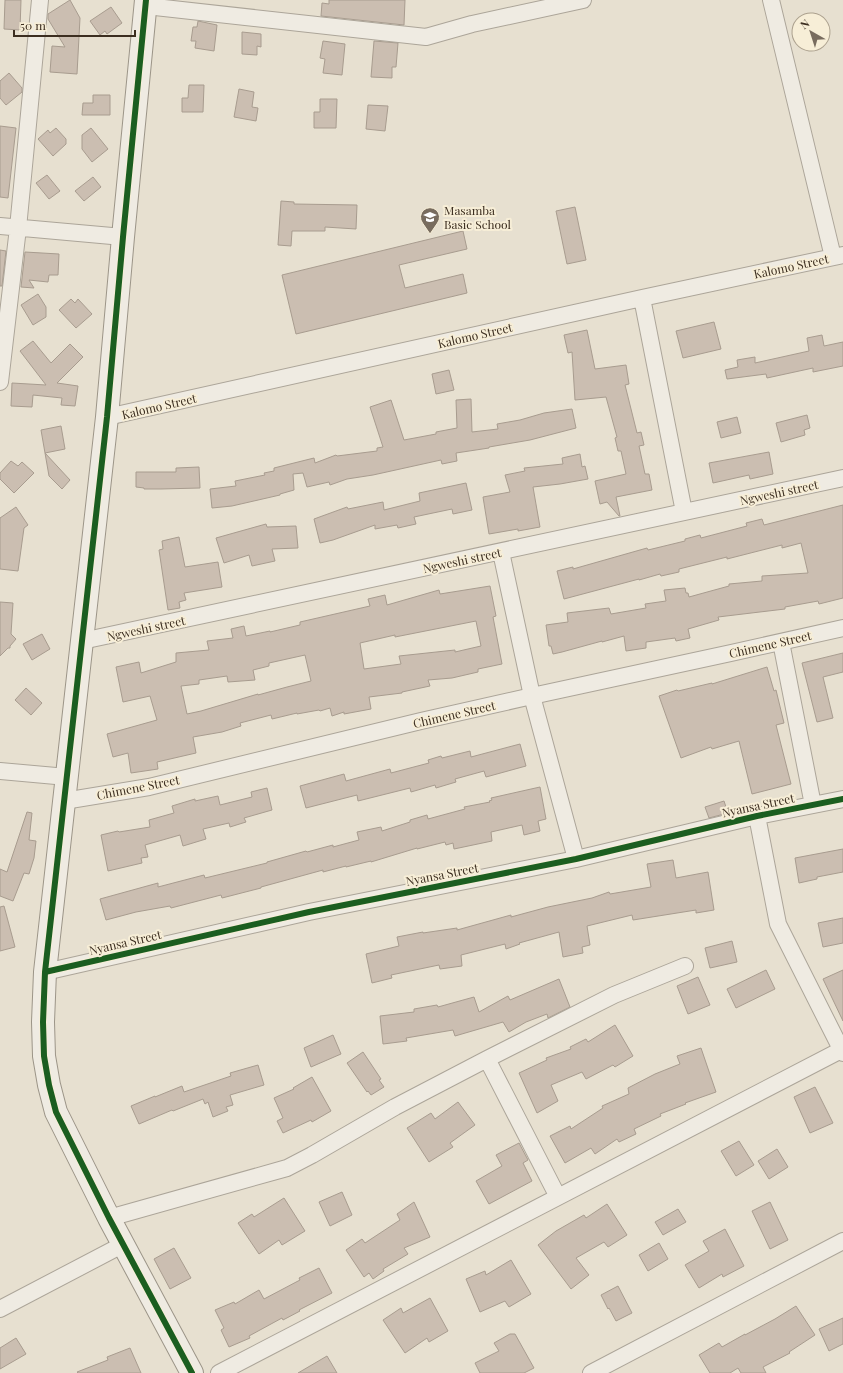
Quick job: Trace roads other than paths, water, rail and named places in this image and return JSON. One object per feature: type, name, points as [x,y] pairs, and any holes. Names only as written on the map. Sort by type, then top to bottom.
[{"type":"street","points":[[0,382],[18,228],[40,0]]},
{"type":"street","points":[[771,0],[838,256]]},
{"type":"street","points":[[192,1373],[109,1218],[56,1112],[44,1056],[43,1022],[46,972],[107,417],[146,3],[426,37],[472,24],[573,1]]},
{"type":"street","points":[[0,226],[123,237]]},
{"type":"street","name":"Kalomo Street","points":[[107,417],[838,256]]},
{"type":"street","points":[[642,298],[684,512]]},
{"type":"street","name":"Ngweshi street","points":[[82,641],[843,478]]},
{"type":"street","points":[[501,552],[532,696],[576,859]]},
{"type":"street","name":"Chimene Street","points":[[64,801],[149,787],[532,696],[843,628]]},
{"type":"street","points":[[781,642],[813,805]]},
{"type":"street","points":[[0,771],[68,777]]},
{"type":"street","name":"Nyansa Street","points":[[46,972],[309,912],[576,859],[757,816],[843,799]]},
{"type":"street","points":[[219,1373],[842,1051],[778,924],[757,816]]},
{"type":"street","points":[[109,1218],[287,1168],[395,1107],[487,1059],[614,995],[685,966]]},
{"type":"street","points":[[487,1059],[558,1197]]},
{"type":"street","points":[[591,1373],[843,1241]]},
{"type":"street","points":[[0,1309],[124,1244]]},
{"type":"place","name":"Masamba Basic School","points":[[430,234]]}]
